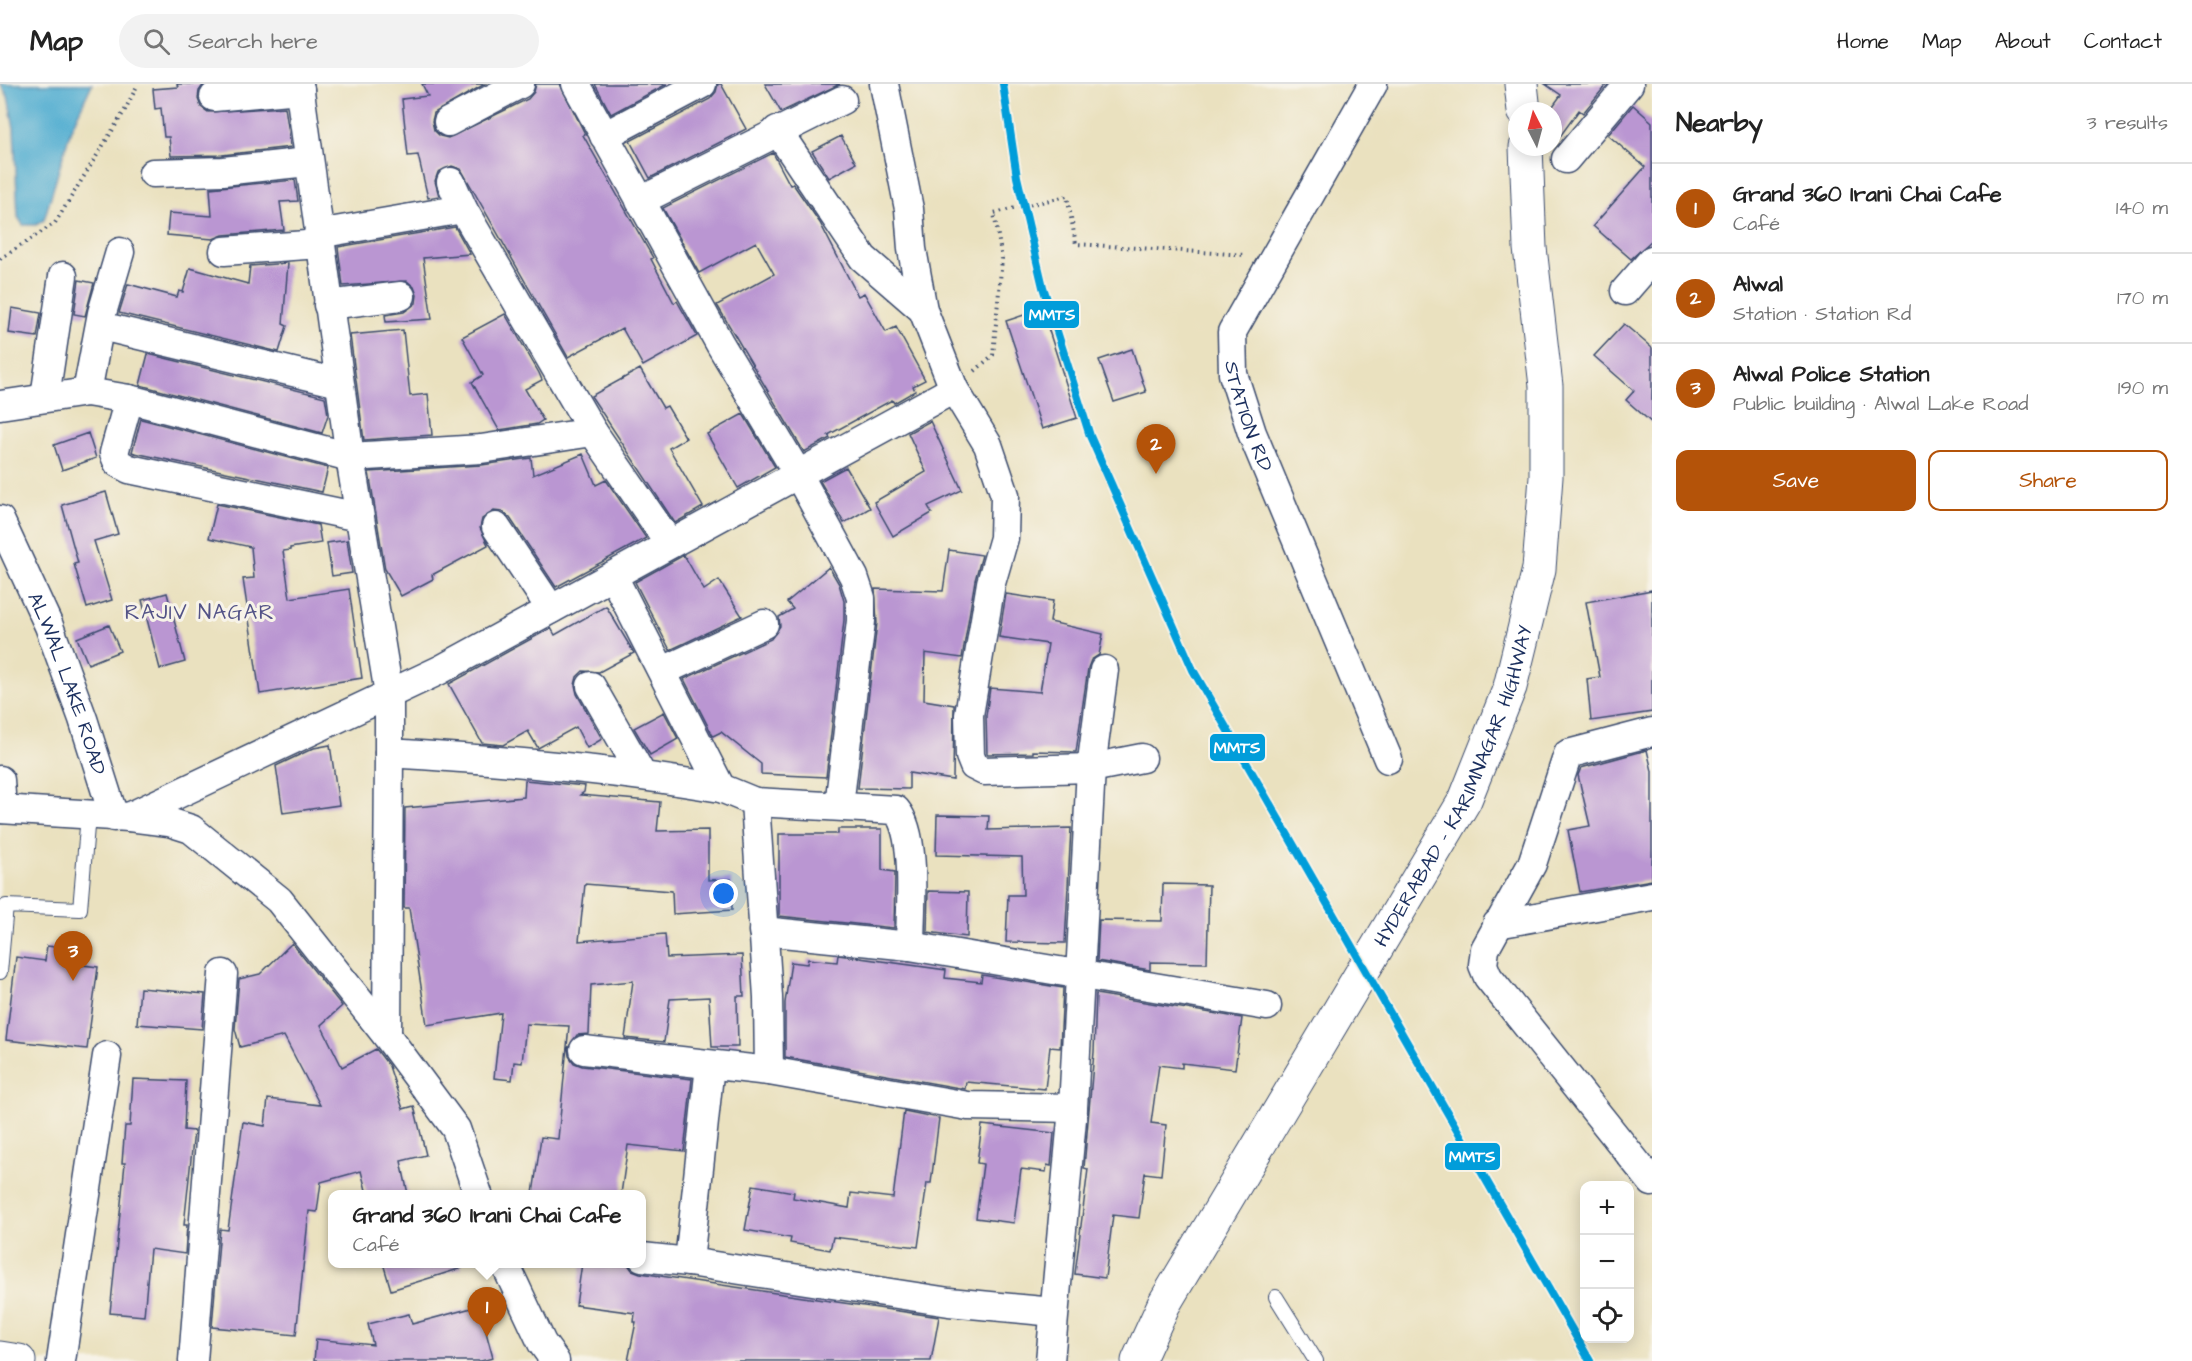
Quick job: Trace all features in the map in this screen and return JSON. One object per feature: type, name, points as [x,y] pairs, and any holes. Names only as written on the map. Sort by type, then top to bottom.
[{"type":"main road","name":"HYDERABAD - KARIMNAGAR HIGHWAY","points":[[1138,1361],[1164,1304],[1465,800],[1510,687],[1539,569],[1546,477],[1546,386],[1530,248],[1526,156]]},
{"type":"main road","points":[[0,1358],[19,1361]]},
{"type":"street","points":[[448,122],[520,84]]},
{"type":"street","points":[[576,84],[720,344],[798,474],[854,577],[861,598],[861,621],[839,806]]},
{"type":"street","points":[[604,136],[702,84]]},
{"type":"street","points":[[884,84],[909,209],[912,249],[923,310],[954,389],[988,445],[1005,495],[1004,538],[991,583],[969,715],[969,756],[974,766],[984,771],[1091,768],[1142,758]]},
{"type":"street","name":"STATION RD","points":[[1373,84],[1233,332],[1233,374],[1252,433],[1388,759]]},
{"type":"street","points":[[1566,159],[1629,84]]},
{"type":"street","points":[[214,97],[299,86],[350,458],[389,694],[387,1036]]},
{"type":"street","points":[[640,201],[777,130],[842,100]]},
{"type":"street","points":[[777,130],[863,258],[923,310]]},
{"type":"street","points":[[153,173],[222,171],[308,162]]},
{"type":"street","points":[[451,182],[463,209],[593,432],[670,544]]},
{"type":"street","points":[[224,251],[319,239],[463,209]]},
{"type":"street","points":[[87,392],[102,313],[120,252]]},
{"type":"street","points":[[1625,291],[1652,260]]},
{"type":"street","points":[[45,397],[63,276]]},
{"type":"street","points":[[328,305],[401,296]]},
{"type":"street","points":[[101,324],[339,383]]},
{"type":"street","points":[[110,817],[440,670],[954,389]]},
{"type":"street","points":[[0,405],[87,392],[129,399],[350,458],[503,447],[593,432]]},
{"type":"street","points":[[129,399],[114,453],[118,463],[129,469],[359,517]]},
{"type":"street","name":"ALWAL LAKE ROAD","points":[[2,526],[49,626],[83,719],[110,817]]},
{"type":"street","points":[[496,527],[551,609]]},
{"type":"street","points":[[613,576],[721,788]]},
{"type":"street","points":[[663,671],[764,624]]},
{"type":"street","points":[[1050,1361],[1073,1108],[1091,768],[1104,670]]},
{"type":"street","points":[[591,686],[642,775]]},
{"type":"street","points":[[1652,732],[1568,754],[1532,864],[1497,924],[1485,949],[1483,965],[1488,977],[1652,1182]]},
{"type":"street","points":[[389,753],[486,759],[642,775],[721,788],[755,802],[896,810],[904,819],[910,860],[910,946]]},
{"type":"street","points":[[0,780],[1,809],[169,822],[191,829],[279,900],[387,1036],[456,1129],[477,1190]]},
{"type":"street","points":[[755,802],[768,997],[769,1071]]},
{"type":"street","points":[[1497,924],[1652,896]]},
{"type":"street","points":[[763,931],[910,946],[1267,1006]]},
{"type":"street","points":[[193,1361],[223,974]]},
{"type":"street","points":[[584,1050],[769,1071],[968,1106],[1073,1108]]},
{"type":"street","points":[[61,1361],[106,1056]]},
{"type":"street","points":[[689,1262],[710,1065]]},
{"type":"street","points":[[646,1257],[949,1302],[1054,1312]]},
{"type":"street","points":[[507,1268],[543,1343],[555,1361]]},
{"type":"lane","points":[[0,972],[6,906],[80,909],[110,817]]},
{"type":"lane","points":[[1276,1298],[1316,1361]]},
{"type":"path","points":[[0,260],[55,223],[125,110],[138,84]]},
{"type":"path","points":[[954,389],[993,355],[1002,259],[994,213],[1067,196],[1076,244],[1274,256]]},
{"type":"water","points":[[0,84],[92,84],[71,129],[44,220],[36,225],[23,225],[18,217],[14,128],[8,96]]},
{"type":"building","points":[[177,84],[204,84],[199,91],[198,99],[201,107],[208,112],[285,107],[291,147],[222,155],[171,156],[169,137],[164,137],[161,108],[155,109],[153,89],[178,87]]},
{"type":"building","points":[[422,84],[485,84],[434,113],[432,121],[434,130],[440,136],[448,138],[528,99],[534,92],[536,84],[560,84],[585,134],[583,135],[653,258],[651,259],[674,303],[677,301],[697,336],[643,366],[622,328],[568,357],[461,169],[452,166],[438,172],[435,181],[439,196],[428,198],[418,155],[408,156],[402,99],[428,96]]},
{"type":"building","points":[[595,84],[667,84],[611,114]]},
{"type":"building","points":[[718,84],[721,84],[746,129],[650,178],[630,141],[710,99],[716,92]]},
{"type":"building","points":[[765,84],[840,84],[781,112]]},
{"type":"building","points":[[1545,84],[1607,84],[1583,113],[1579,110],[1562,134],[1562,102],[1556,102],[1561,95]]},
{"type":"building","points":[[1633,105],[1652,122],[1652,240],[1631,259],[1593,226],[1645,167],[1608,135]]},
{"type":"building","points":[[841,136],[856,163],[829,178],[812,151]]},
{"type":"building","points":[[773,153],[790,185],[793,184],[820,223],[858,296],[864,293],[886,332],[896,327],[925,380],[913,386],[915,391],[894,403],[892,400],[828,435],[830,438],[804,452],[717,305],[774,274],[756,242],[699,273],[663,208]]},
{"type":"building","points":[[295,180],[298,201],[280,202],[284,230],[223,235],[213,239],[167,235],[169,213],[212,216],[210,188]]},
{"type":"building","points":[[455,227],[470,254],[423,258],[432,319],[386,322],[385,315],[404,312],[416,303],[417,295],[414,287],[407,281],[343,286],[338,247]]},
{"type":"building","points":[[288,263],[283,324],[287,326],[279,352],[119,313],[128,284],[177,297],[179,291],[183,292],[190,268],[248,284],[250,266]]},
{"type":"building","points":[[79,280],[94,283],[85,316],[74,314]]},
{"type":"building","points":[[12,308],[41,313],[37,337],[9,333]]},
{"type":"building","points":[[1042,309],[1077,418],[1042,429],[1006,321]]},
{"type":"building","points":[[505,314],[542,380],[525,389],[543,420],[537,424],[499,430],[472,382],[483,375],[462,337]]},
{"type":"building","points":[[1624,324],[1652,348],[1652,423],[1626,400],[1634,391],[1594,356]]},
{"type":"building","points":[[403,330],[410,396],[428,394],[432,435],[364,440],[350,335]]},
{"type":"building","points":[[1132,349],[1146,392],[1114,402],[1099,360]]},
{"type":"building","points":[[148,354],[325,397],[328,415],[322,433],[140,385]]},
{"type":"building","points":[[640,369],[663,408],[667,406],[686,438],[669,448],[703,507],[675,523],[591,396]]},
{"type":"building","points":[[743,414],[775,467],[738,488],[707,434]]},
{"type":"building","points":[[141,419],[328,468],[322,492],[132,452]]},
{"type":"building","points":[[930,421],[962,490],[928,506],[932,513],[893,536],[874,502],[926,472],[908,433]]},
{"type":"building","points":[[88,433],[96,458],[62,470],[54,445]]},
{"type":"building","points":[[583,454],[596,485],[606,480],[646,538],[556,587],[510,518],[503,512],[494,511],[482,519],[480,528],[488,545],[432,575],[433,579],[401,596],[385,569],[369,472],[482,465],[531,458],[533,475]]},
{"type":"building","points":[[846,467],[870,508],[844,523],[820,481]]},
{"type":"building","points":[[106,492],[118,534],[94,541],[112,600],[87,608],[74,564],[78,563],[62,505]]},
{"type":"building","points":[[217,504],[318,525],[321,543],[283,551],[290,598],[349,589],[362,678],[260,694],[243,579],[254,578],[251,547],[209,538]]},
{"type":"building","points":[[347,540],[352,573],[332,576],[327,543]]},
{"type":"building","points":[[949,550],[982,555],[975,580],[962,658],[925,653],[924,700],[954,705],[953,780],[909,773],[909,789],[858,788],[877,623],[875,589],[943,591]]},
{"type":"building","points":[[684,555],[704,590],[719,580],[742,616],[670,650],[635,582]]},
{"type":"building","points":[[829,567],[839,584],[844,601],[844,620],[826,777],[761,774],[761,764],[721,732],[713,736],[684,679],[771,639],[780,626],[779,617],[793,609],[787,602]]},
{"type":"building","points":[[1652,590],[1652,712],[1591,721],[1587,679],[1600,677],[1586,602]]},
{"type":"building","points":[[167,593],[185,662],[160,669],[142,600]]},
{"type":"building","points":[[1006,594],[1053,601],[1050,622],[1103,634],[1099,655],[1091,660],[1088,668],[1076,752],[1033,751],[1033,753],[987,754],[986,716],[990,688],[1040,692],[1048,644],[999,637]]},
{"type":"building","points":[[606,606],[634,653],[599,672],[583,671],[577,677],[575,685],[577,694],[602,739],[587,748],[576,727],[538,748],[528,731],[503,745],[482,743],[449,684],[551,628],[555,635]]},
{"type":"building","points":[[109,625],[120,651],[88,664],[77,638]]},
{"type":"building","points":[[664,712],[678,739],[650,755],[634,728]]},
{"type":"building","points":[[330,745],[339,805],[283,813],[276,766],[314,748]]},
{"type":"building","points":[[1647,750],[1652,771],[1652,880],[1580,892],[1568,830],[1590,826],[1578,775],[1581,768]]},
{"type":"building","points":[[525,780],[585,786],[584,792],[580,795],[660,802],[657,831],[708,830],[708,880],[731,879],[732,910],[673,914],[672,891],[585,884],[579,941],[665,934],[667,958],[742,955],[744,996],[737,996],[738,1047],[712,1047],[709,997],[670,999],[664,1042],[625,1038],[633,981],[591,985],[589,1034],[577,1035],[568,1048],[569,1056],[574,1063],[582,1066],[692,1079],[684,1151],[628,1145],[622,1190],[534,1190],[541,1137],[558,1139],[569,1026],[526,1024],[522,1063],[514,1062],[512,1080],[494,1078],[501,1013],[427,1025],[409,908],[404,908],[405,808],[524,797]]},
{"type":"building","points":[[937,815],[989,816],[988,830],[1071,828],[1065,943],[1006,942],[1008,895],[1023,895],[1022,857],[936,855]]},
{"type":"building","points":[[838,829],[882,829],[882,870],[895,872],[894,928],[779,916],[779,834],[838,834]]},
{"type":"building","points":[[1163,884],[1209,885],[1207,963],[1150,962],[1150,970],[1097,961],[1099,920],[1162,921]]},
{"type":"building","points":[[928,891],[968,892],[967,937],[927,932]]},
{"type":"building","points":[[292,943],[342,1006],[321,1025],[342,1067],[376,1049],[389,1066],[403,1109],[414,1106],[426,1155],[401,1161],[407,1190],[366,1190],[361,1171],[321,1182],[317,1212],[309,1211],[296,1335],[212,1327],[220,1229],[228,1230],[243,1122],[265,1126],[268,1099],[320,1105],[284,1036],[240,1047],[235,1029],[239,979],[260,974]]},
{"type":"building","points":[[47,946],[70,949],[68,963],[98,967],[87,1049],[6,1040],[16,957],[45,961]]},
{"type":"building","points":[[838,955],[946,970],[945,978],[981,982],[982,975],[1063,988],[1060,1048],[1050,1047],[1045,1089],[966,1082],[965,1089],[785,1057],[785,1003],[791,962],[807,964],[808,959],[837,962]]},
{"type":"building","points":[[140,988],[205,994],[202,1029],[137,1024]]},
{"type":"building","points":[[1096,994],[1242,1018],[1235,1069],[1182,1063],[1182,1068],[1159,1065],[1151,1123],[1166,1125],[1161,1175],[1145,1173],[1139,1218],[1113,1215],[1105,1278],[1075,1274],[1088,1169],[1084,1168],[1094,1052]]},
{"type":"building","points":[[133,1079],[186,1081],[184,1130],[194,1131],[184,1225],[187,1225],[185,1254],[150,1249],[144,1316],[110,1313],[125,1163],[122,1163],[125,1126],[130,1126]]},
{"type":"building","points":[[904,1111],[939,1118],[931,1183],[927,1183],[918,1247],[833,1237],[830,1250],[790,1243],[791,1238],[745,1230],[753,1185],[794,1192],[793,1198],[849,1208],[851,1193],[893,1198]]},
{"type":"building","points":[[982,1125],[1054,1133],[1051,1166],[1047,1165],[1046,1172],[1021,1169],[1014,1223],[976,1218],[983,1164],[977,1163]]},
{"type":"building","points":[[384,1268],[462,1268],[391,1290]]},
{"type":"building","points":[[581,1268],[631,1268],[640,1273],[939,1317],[931,1361],[628,1361],[636,1322],[634,1322],[635,1313],[576,1305]]},
{"type":"building","points":[[479,1306],[493,1358],[481,1361],[314,1361],[316,1339],[373,1345],[368,1324],[409,1314],[412,1324]]},
{"type":"transit line","name":"MMTS","points":[[1003,84],[1017,177],[1043,287],[1090,436],[1193,670],[1590,1361]]},
{"type":"place","name":"Alwal","points":[[1156,474]]},
{"type":"place","name":"Alwal Police Station","points":[[73,981]]},
{"type":"place","name":"Grand 360 Irani Chai Cafe","points":[[487,1337]]},
{"type":"district","name":"RAJIV NAGAR","points":[[200,612]]}]
